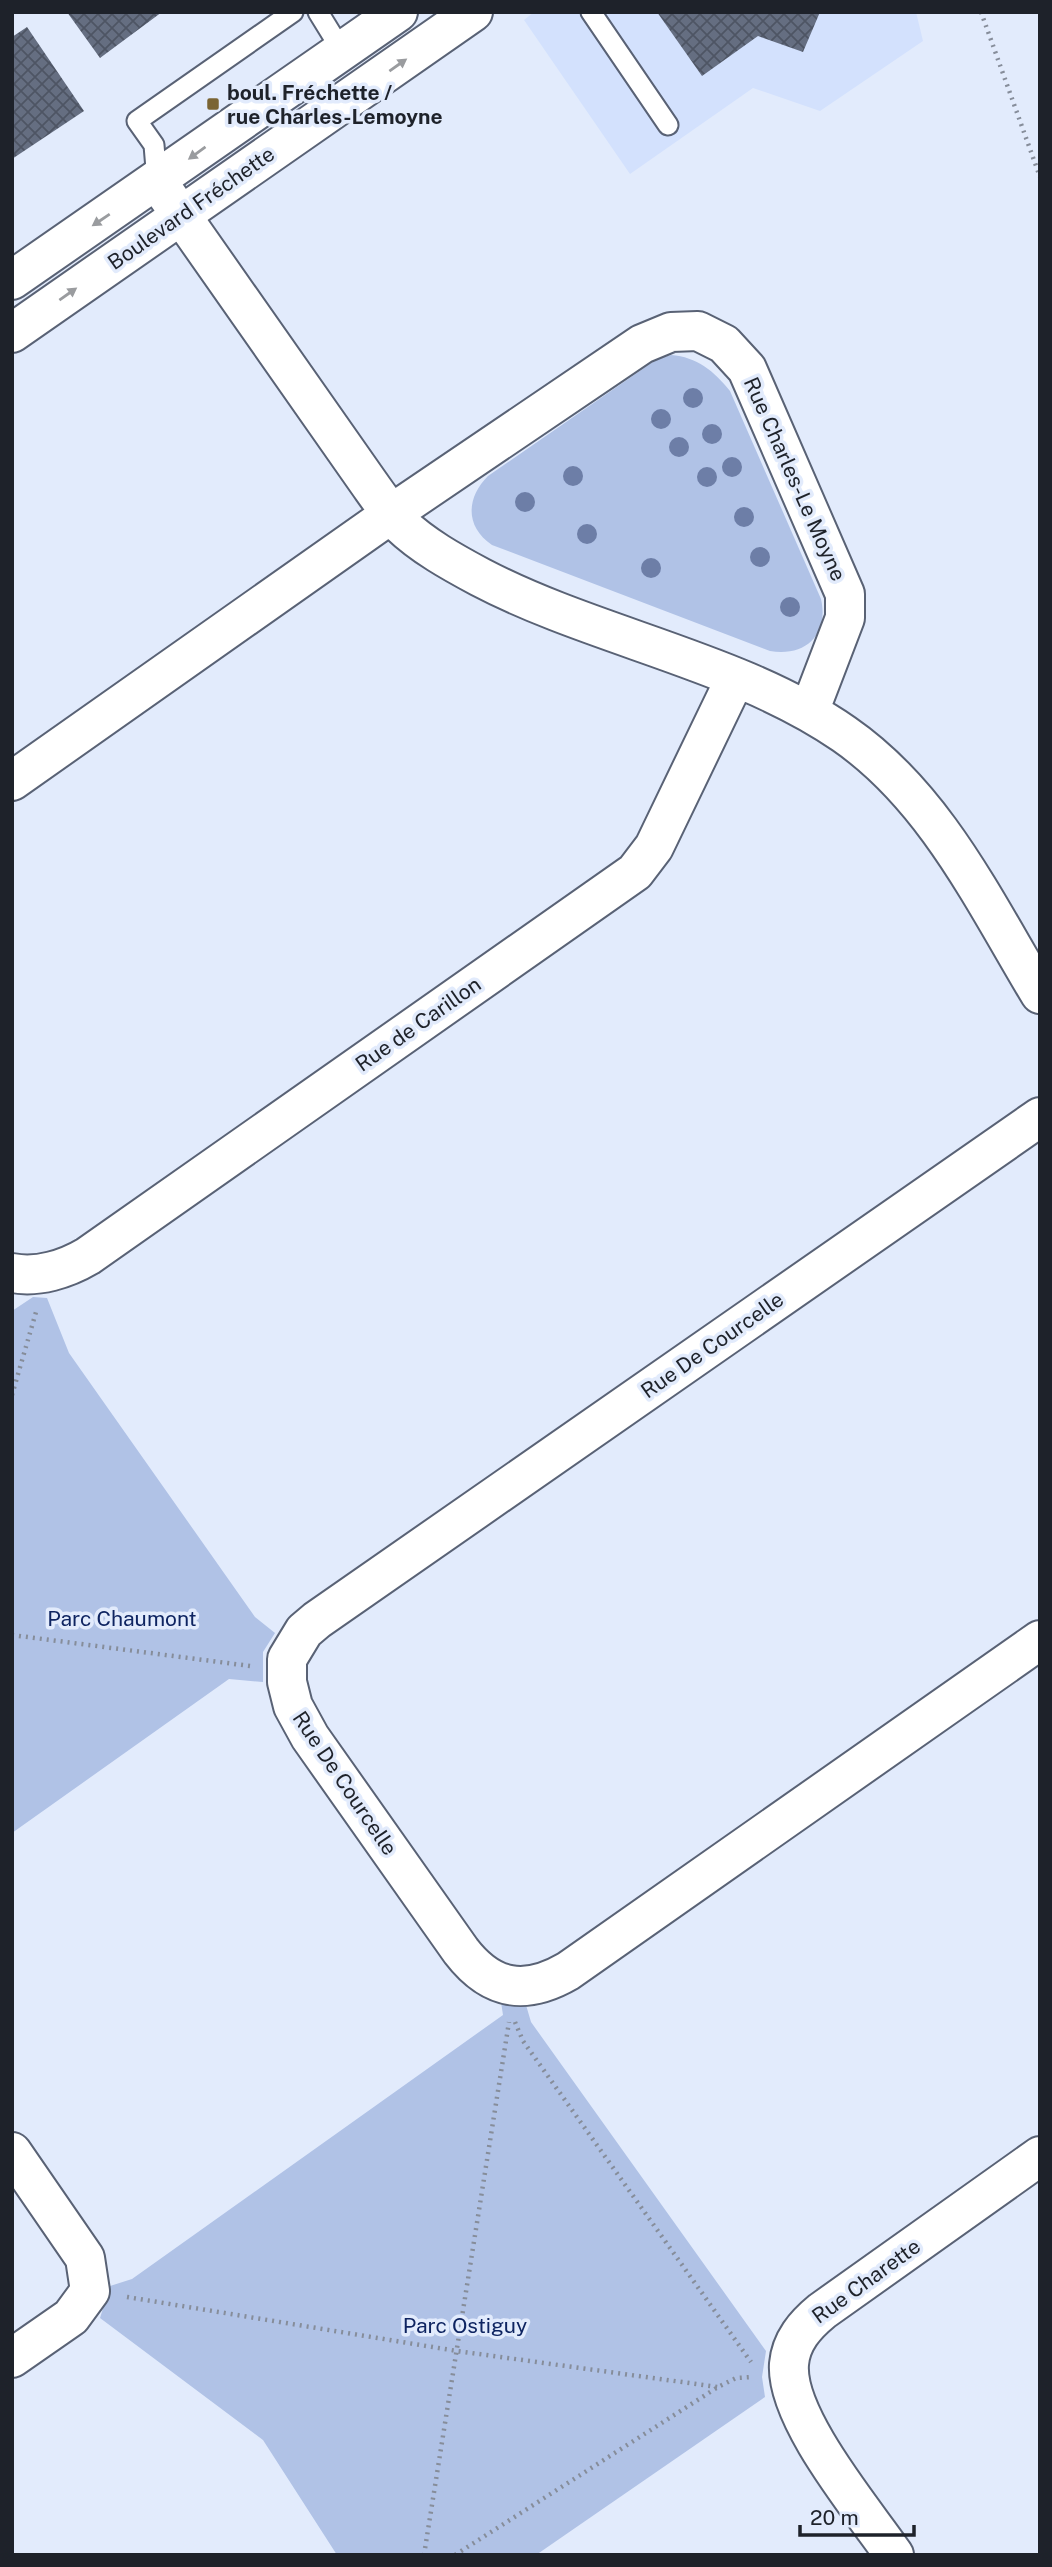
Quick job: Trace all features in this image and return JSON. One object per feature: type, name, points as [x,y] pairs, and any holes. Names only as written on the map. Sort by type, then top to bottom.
[{"type":"street","name":"Boulevard Fréchette","points":[[12,280],[398,12]]},
{"type":"street","name":"Boulevard Fréchette","points":[[12,333],[473,12]]},
{"type":"street","points":[[157,181],[391,514],[417,538],[439,553],[519,596],[735,679],[809,712],[875,757],[926,811],[960,860],[1040,994]]},
{"type":"street","name":"Rue Charles-Le Moyne","points":[[391,514],[650,340],[671,331],[685,330],[710,336],[737,357],[757,387],[845,594],[845,618],[809,712]]},
{"type":"street","points":[[12,781],[391,514]]},
{"type":"street","name":"Rue de Carillon","points":[[18,1274],[67,1266],[88,1256],[635,872],[654,847],[735,679]]},
{"type":"street","name":"Rue De Courcelle","points":[[1040,1117],[317,1620],[292,1648],[286,1671],[289,1696],[310,1737],[461,1951],[483,1975],[513,1996],[568,1971],[1040,1640]]},
{"type":"street","points":[[12,2152],[85,2258],[90,2291],[71,2317],[12,2358]]},
{"type":"street","name":"Rue Charette","points":[[894,2555],[815,2442],[803,2419],[790,2380],[793,2348],[799,2334],[822,2311],[1040,2156]]},
{"type":"lane","points":[[157,181],[154,145],[136,121],[293,12]]},
{"type":"lane","points":[[318,12],[342,51]]},
{"type":"lane","points":[[592,12],[668,125]]},
{"type":"path","points":[[981,12],[1040,177]]},
{"type":"path","points":[[12,1395],[40,1297],[18,1274]]},
{"type":"path","points":[[12,1635],[286,1671]]},
{"type":"path","points":[[425,2555],[513,1996]]},
{"type":"path","points":[[455,2555],[718,2387],[736,2378],[762,2377],[523,2040],[513,1996]]},
{"type":"path","points":[[90,2291],[457,2351],[718,2387]]},
{"type":"shaded area","points":[[534,12],[916,12],[923,41],[820,111],[753,88],[630,174],[524,20]]},
{"type":"green space","points":[[671,355],[704,366],[730,391],[821,599],[823,612],[818,632],[804,646],[783,652],[770,651],[492,545],[477,530],[473,521],[472,503],[488,476],[657,359]]},
{"type":"green space","name":"Parc Chaumont","points":[[33,1297],[47,1298],[69,1353],[255,1617],[275,1633],[263,1652],[263,1682],[229,1679],[12,1833],[12,1311]]},
{"type":"green space","name":"Parc Ostiguy","points":[[501,2002],[526,2005],[531,2022],[766,2351],[762,2377],[765,2397],[536,2555],[337,2555],[263,2440],[100,2318],[110,2286],[132,2279],[503,2015]]},
{"type":"building","points":[[67,12],[162,12],[100,58]]},
{"type":"building","points":[[657,12],[820,12],[803,52],[758,36],[702,76]]},
{"type":"building","points":[[27,27],[84,111],[12,159],[12,37]]},
{"type":"place","name":"boul. Fréchette / rue Charles-Lemoyne","points":[[213,104]]}]
